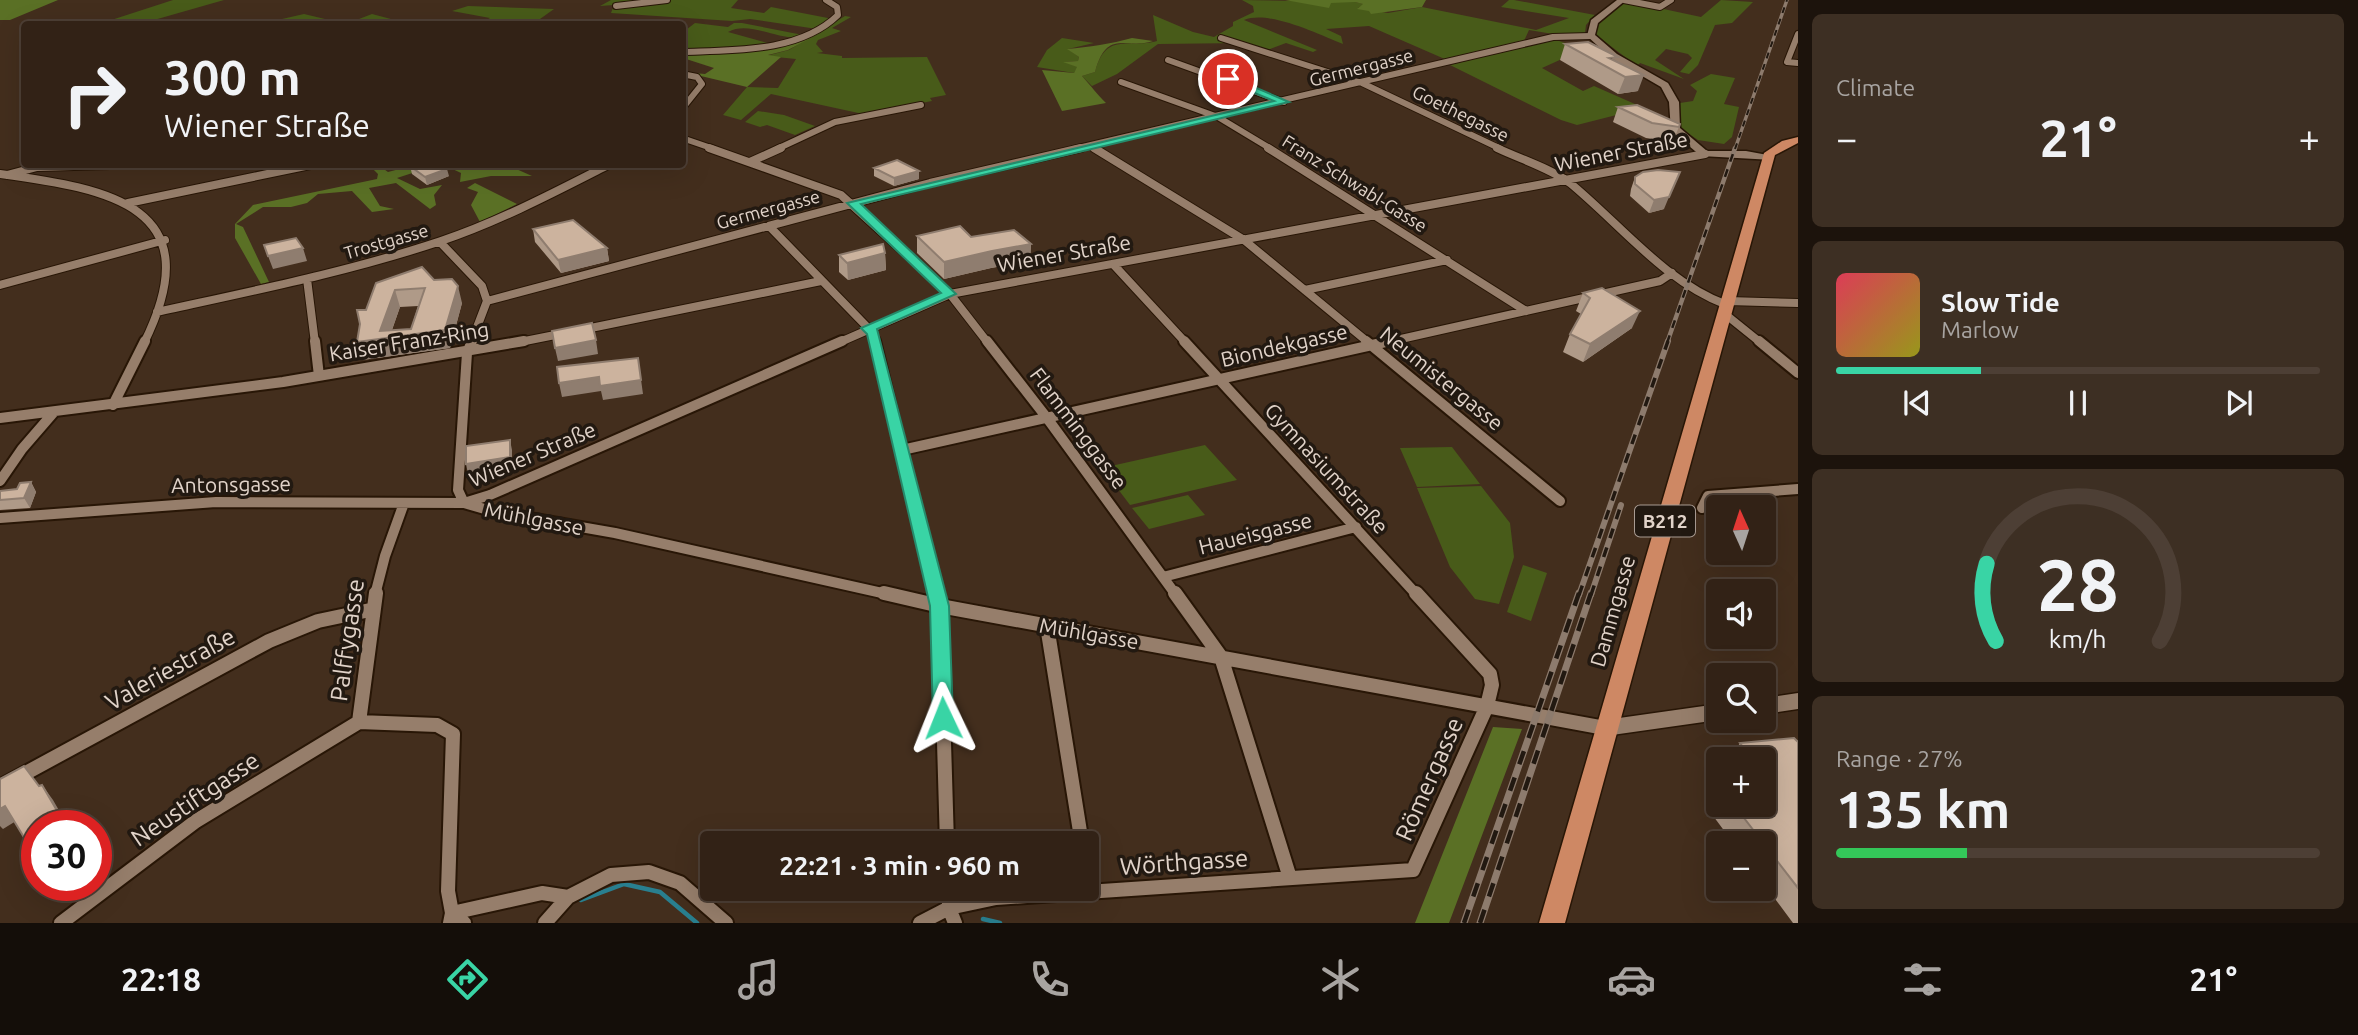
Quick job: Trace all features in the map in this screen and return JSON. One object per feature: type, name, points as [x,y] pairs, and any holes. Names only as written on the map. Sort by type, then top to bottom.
[{"type":"main road","points":[[1621,0],[1594,22],[1591,36],[1608,52],[1665,85],[1674,102],[1675,129],[1682,138],[1705,154]]},
{"type":"main road","points":[[1770,156],[1786,144],[1798,140]]},
{"type":"main road","name":"Wiener Straße","points":[[1705,154],[1770,156]]},
{"type":"main road","name":"Dammgasse","points":[[1552,923],[1770,156]]},
{"type":"main road","points":[[1776,704],[1798,701]]},
{"type":"main road","name":"Mühlgasse","points":[[1605,729],[1706,714]]},
{"type":"street","points":[[616,6],[667,0]]},
{"type":"street","points":[[686,52],[757,47],[811,33],[825,27],[838,15],[837,7],[826,0]]},
{"type":"street","points":[[1621,0],[1660,7],[1671,0]]},
{"type":"street","points":[[1798,34],[1787,62],[1798,64]]},
{"type":"street","name":"Germergasse","points":[[487,301],[852,203],[1553,37],[1591,36]]},
{"type":"street","name":"Goethegasse","points":[[1221,38],[1362,83],[1567,181]]},
{"type":"street","points":[[1168,60],[1284,102]]},
{"type":"street","points":[[686,75],[697,77],[702,83],[686,104]]},
{"type":"street","name":"Franz Schwabl-Gasse","points":[[1121,82],[1186,103],[1218,117],[1379,215],[1525,311]]},
{"type":"street","points":[[750,162],[835,122],[921,105]]},
{"type":"street","name":"Flamminggasse","points":[[686,139],[841,195],[950,294],[1047,418],[1221,657],[1290,878]]},
{"type":"street","name":"Neumistergasse","points":[[1091,146],[1244,240],[1560,501]]},
{"type":"street","name":"Wiener Straße","points":[[464,503],[490,495],[950,294],[1705,154]]},
{"type":"street","points":[[4,175],[33,168]]},
{"type":"street","points":[[128,202],[295,168]]},
{"type":"street","name":"Trostgasse","points":[[157,312],[307,279],[440,242],[484,225],[602,168]]},
{"type":"street","points":[[4,175],[75,188],[128,202],[157,227],[165,240],[168,256],[164,295],[113,405]]},
{"type":"street","points":[[1567,181],[1672,274],[1700,295],[1726,307],[1798,373]]},
{"type":"street","points":[[769,226],[873,333],[940,606],[947,831]]},
{"type":"street","points":[[0,285],[165,240]]},
{"type":"street","points":[[440,242],[482,286],[487,301],[467,353],[458,490],[464,503]]},
{"type":"street","points":[[1305,290],[1447,260]]},
{"type":"street","name":"Gymnasiumstraße","points":[[1113,264],[1490,674],[1492,685],[1487,706]]},
{"type":"street","name":"Biondekgasse","points":[[902,450],[1660,281],[1672,274]]},
{"type":"street","points":[[307,279],[319,376]]},
{"type":"street","name":"Kaiser Franz-Ring","points":[[0,418],[113,405],[467,353],[821,281]]},
{"type":"street","points":[[1726,307],[1798,303]]},
{"type":"street","points":[[0,481],[22,449],[54,412]]},
{"type":"street","points":[[1702,508],[1708,496],[1798,489]]},
{"type":"street","name":"Antonsgasse","points":[[0,518],[195,503],[464,503]]},
{"type":"street","name":"Palffygasse","points":[[404,503],[389,535],[370,610],[359,722],[437,725],[453,734],[448,891],[455,920]]},
{"type":"street","name":"Mühlgasse","points":[[464,503],[495,512],[615,533],[940,606],[1605,729]]},
{"type":"street","name":"Haueisgasse","points":[[1163,577],[1356,527]]},
{"type":"street","name":"Valeriestraße","points":[[0,787],[177,692],[233,658],[319,620],[370,610]]},
{"type":"street","points":[[1046,626],[1080,831]]},
{"type":"street","name":"Römergasse","points":[[1413,870],[1487,706]]},
{"type":"street","name":"Neustiftgasse","points":[[61,923],[197,821],[359,722]]},
{"type":"street","name":"Wörthgasse","points":[[1099,890],[1413,870]]},
{"type":"street","points":[[545,923],[568,897],[611,874],[649,872],[680,883],[726,923]]},
{"type":"street","points":[[455,920],[542,893],[568,897]]},
{"type":"street","name":"Wörthgasse","points":[[920,923],[952,915],[988,901]]},
{"type":"green space","points":[[0,0],[58,0],[10,20],[0,20]]},
{"type":"green space","points":[[173,0],[224,0],[150,21],[108,21]]},
{"type":"green space","points":[[611,0],[738,0],[731,8],[764,13],[771,7],[833,19],[817,29],[750,19],[732,21],[611,13],[614,5],[600,6]]},
{"type":"green space","points":[[1242,0],[1355,2],[1364,4],[1358,8],[1388,13],[1422,7],[1536,30],[1569,18],[1501,7],[1509,0],[1514,0],[1595,15],[1586,25],[1585,33],[1559,35],[1529,30],[1524,41],[1447,60],[1369,26],[1326,29],[1341,36],[1343,44],[1294,24],[1255,18],[1244,20],[1317,50],[1313,52],[1286,43],[1265,51],[1241,43],[1158,44],[1117,74],[1092,86],[1082,76],[1095,72],[1105,51],[1112,46],[1157,41],[1153,15],[1193,32],[1214,37],[1233,26],[1233,22],[1254,12],[1253,6]]},
{"type":"green space","points":[[1285,0],[1426,0],[1422,7],[1371,14],[1369,11],[1357,9],[1363,4],[1355,2],[1331,3],[1329,8]]},
{"type":"green space","points":[[1721,0],[1753,2],[1732,23],[1715,25],[1698,65],[1689,74],[1680,72],[1692,58],[1688,54],[1666,49],[1655,60],[1684,79],[1640,63],[1637,66],[1596,35],[1597,25],[1626,1],[1701,17]]},
{"type":"green space","points":[[468,6],[554,9],[537,21],[484,21],[490,18],[452,11]]},
{"type":"green space","points":[[304,14],[333,21],[273,21]]},
{"type":"green space","points":[[372,14],[398,21],[354,21]]},
{"type":"green space","points":[[845,16],[851,17],[832,28],[841,31],[818,40],[816,44],[823,52],[817,53],[842,58],[927,57],[946,95],[930,98],[932,101],[863,114],[771,94],[741,120],[723,115],[747,87],[778,88],[796,59],[766,56],[789,50]]},
{"type":"green space","points":[[695,23],[728,27],[734,23],[742,23],[808,36],[798,38],[747,28],[737,29],[728,32],[775,45],[686,53],[686,30]]},
{"type":"green space","points":[[820,33],[788,50],[768,55],[781,57],[747,87],[686,72],[705,74],[714,68],[686,59],[686,53],[752,49]]},
{"type":"green space","points":[[1062,38],[1094,43],[1068,49],[1079,57],[1078,61],[1065,62],[1078,67],[1074,73],[1037,67],[1047,50]]},
{"type":"green space","points":[[1132,38],[1153,41],[1112,45],[1105,50],[1095,72],[1082,76],[1106,103],[1062,111],[1042,70],[1074,73],[1077,67],[1063,62],[1078,61],[1079,57],[1067,49]]},
{"type":"green space","points":[[1553,39],[1584,49],[1542,68],[1583,91],[1594,86],[1644,108],[1577,125],[1561,120],[1450,65]]},
{"type":"green space","points":[[1711,74],[1735,78],[1724,104],[1739,107],[1732,137],[1724,144],[1698,140],[1680,128],[1680,103],[1693,101],[1697,91],[1690,85]]},
{"type":"green space","points":[[758,111],[784,115],[815,126],[795,135],[767,125],[760,127],[745,122]]},
{"type":"green space","points":[[372,168],[382,168],[388,172],[403,168],[428,168],[397,178],[420,189],[442,185],[434,195],[436,205],[430,209],[396,183],[369,188],[380,206],[394,209],[372,212],[352,191],[318,194],[307,203],[291,207],[263,207],[236,224],[243,227],[269,282],[261,284],[235,238],[235,224],[253,205],[377,179],[378,174]]},
{"type":"green space","points":[[450,168],[514,168],[532,176],[491,176],[460,182],[461,173]]},
{"type":"green space","points":[[475,183],[517,204],[480,222],[471,205],[478,192],[467,188]]},
{"type":"green space","points":[[1205,445],[1237,480],[1130,505],[1102,468]]},
{"type":"green space","points":[[1452,447],[1480,484],[1417,487],[1400,448]]},
{"type":"green space","points":[[1481,486],[1510,523],[1514,557],[1499,604],[1475,599],[1450,567],[1417,488]]},
{"type":"green space","points":[[1188,495],[1205,515],[1149,529],[1132,508]]},
{"type":"green space","points":[[1523,565],[1547,573],[1531,621],[1507,612]]},
{"type":"green space","points":[[1493,727],[1522,729],[1449,923],[1415,923]]},
{"type":"building","points":[[1588,42],[1618,57],[1609,58],[1644,75],[1625,77],[1565,44]]},
{"type":"building","points":[[1637,105],[1680,124],[1679,127],[1652,123],[1618,107]]},
{"type":"building","points":[[897,160],[919,171],[894,178],[874,168]]},
{"type":"building","points":[[413,168],[447,169],[425,177]]},
{"type":"building","points":[[1643,172],[1680,172],[1669,197],[1654,200],[1635,184],[1635,177]]},
{"type":"building","points":[[573,220],[607,248],[558,260],[533,229]]},
{"type":"building","points":[[960,226],[971,237],[1014,230],[1031,244],[944,262],[917,236]]},
{"type":"building","points":[[296,238],[303,248],[268,256],[264,245]]},
{"type":"building","points":[[883,244],[885,253],[847,263],[839,255]]},
{"type":"building","points":[[422,267],[434,280],[452,279],[458,286],[445,330],[357,342],[360,324],[357,310],[366,310],[376,283]],"holes":[[[425,288],[411,329],[380,331],[395,290]]]},
{"type":"building","points":[[1602,288],[1640,311],[1590,344],[1570,334],[1590,298],[1583,293]]},
{"type":"building","points":[[592,323],[596,340],[555,348],[552,331]]},
{"type":"building","points":[[638,358],[641,380],[600,386],[599,377],[559,383],[557,367]]},
{"type":"building","points":[[510,440],[510,457],[466,464],[466,446]]},
{"type":"building","points":[[31,482],[24,498],[0,500],[0,491],[17,489],[20,483]]},
{"type":"building","points":[[1794,738],[1798,742],[1798,888],[1776,859],[1776,831],[1754,831],[1743,817],[1776,817],[1776,747],[1743,747],[1740,743]]},
{"type":"building","points":[[24,766],[39,786],[42,785],[57,810],[21,810],[21,832],[5,806],[0,809],[0,779]]},
{"type":"waterway","points":[[581,900],[624,884],[660,892],[697,923]]},
{"type":"waterway","points":[[983,919],[1000,923]]},
{"type":"railway","points":[[1735,149],[1787,0]]},
{"type":"railway","points":[[1667,343],[1735,148]]},
{"type":"railway","points":[[1579,595],[1668,341]]},
{"type":"railway","points":[[1591,595],[1621,505]]},
{"type":"railway","points":[[1464,923],[1579,593]]},
{"type":"railway","points":[[1480,923],[1591,593]]},
{"type":"route","points":[[943,718],[940,606],[873,333],[868,328],[950,294],[852,203],[1284,102],[1228,79]]}]
